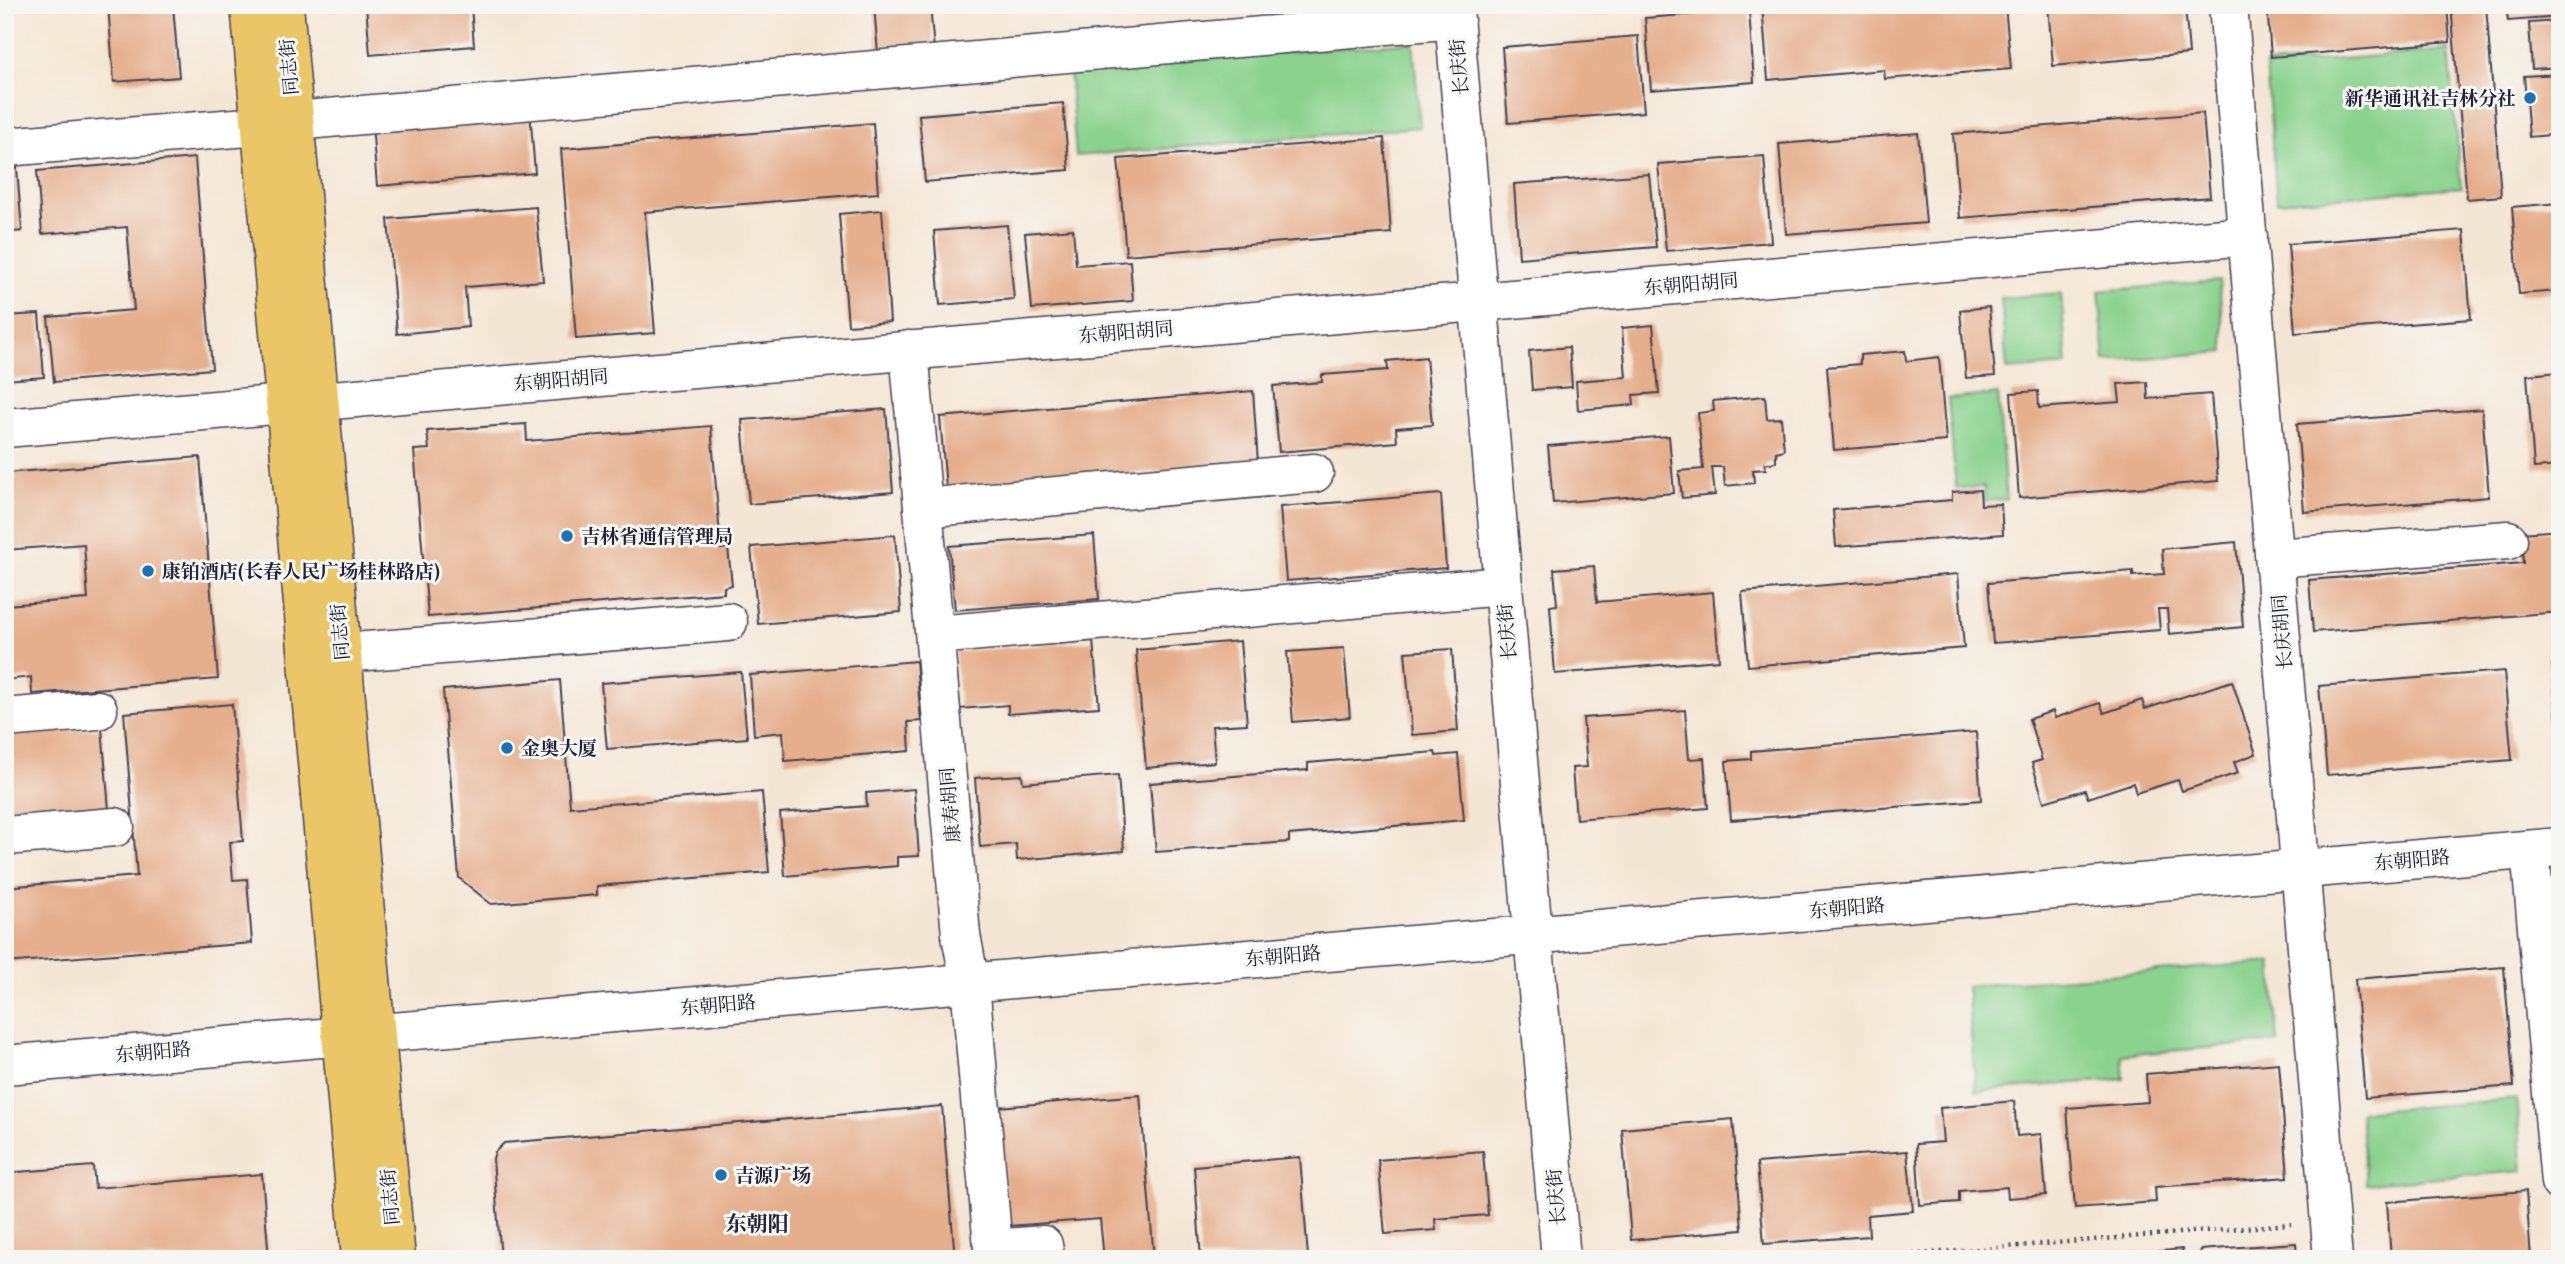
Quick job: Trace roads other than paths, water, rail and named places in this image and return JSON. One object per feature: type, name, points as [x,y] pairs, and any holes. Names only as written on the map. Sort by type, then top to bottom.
[{"type":"main road","name":"同志街","points":[[250,5],[277,124],[358,1035],[396,1259]]},
{"type":"main road","name":"同志街","points":[[277,124],[284,5]]},
{"type":"main road","name":"同志街","points":[[302,402],[342,653],[358,1035],[360,1259]]},
{"type":"street","name":"长庆胡同","points":[[2228,5],[2333,1259]]},
{"type":"street","points":[[5,147],[277,124],[1454,12]]},
{"type":"street","name":"长庆街","points":[[1454,12],[1561,1259]]},
{"type":"street","name":"东朝阳胡同","points":[[5,428],[2248,236]]},
{"type":"street","name":"康寿胡同","points":[[909,350],[961,935],[970,984],[994,1254]]},
{"type":"street","points":[[923,508],[1314,473]]},
{"type":"street","points":[[2275,558],[2508,540]]},
{"type":"street","points":[[935,635],[1503,586]]},
{"type":"street","points":[[342,653],[728,622]]},
{"type":"street","points":[[5,718],[98,709]]},
{"type":"street","points":[[5,836],[115,827]]},
{"type":"street","points":[[2545,848],[2560,1182]]},
{"type":"street","name":"东朝阳路","points":[[5,1065],[2545,848]]},
{"type":"street","points":[[994,1254],[1044,1245],[1045,1259]]},
{"type":"place","name":"新华通讯社吉林分社","points":[[2530,98]]},
{"type":"place","name":"吉林省通信管理局","points":[[567,536]]},
{"type":"place","name":"康铂酒店(长春人民广场桂林路店)","points":[[148,571]]},
{"type":"place","name":"金奥大厦","points":[[507,748]]},
{"type":"place","name":"吉源广场","points":[[721,1175]]},
{"type":"district","name":"东朝阳","points":[[757,1223]]}]
